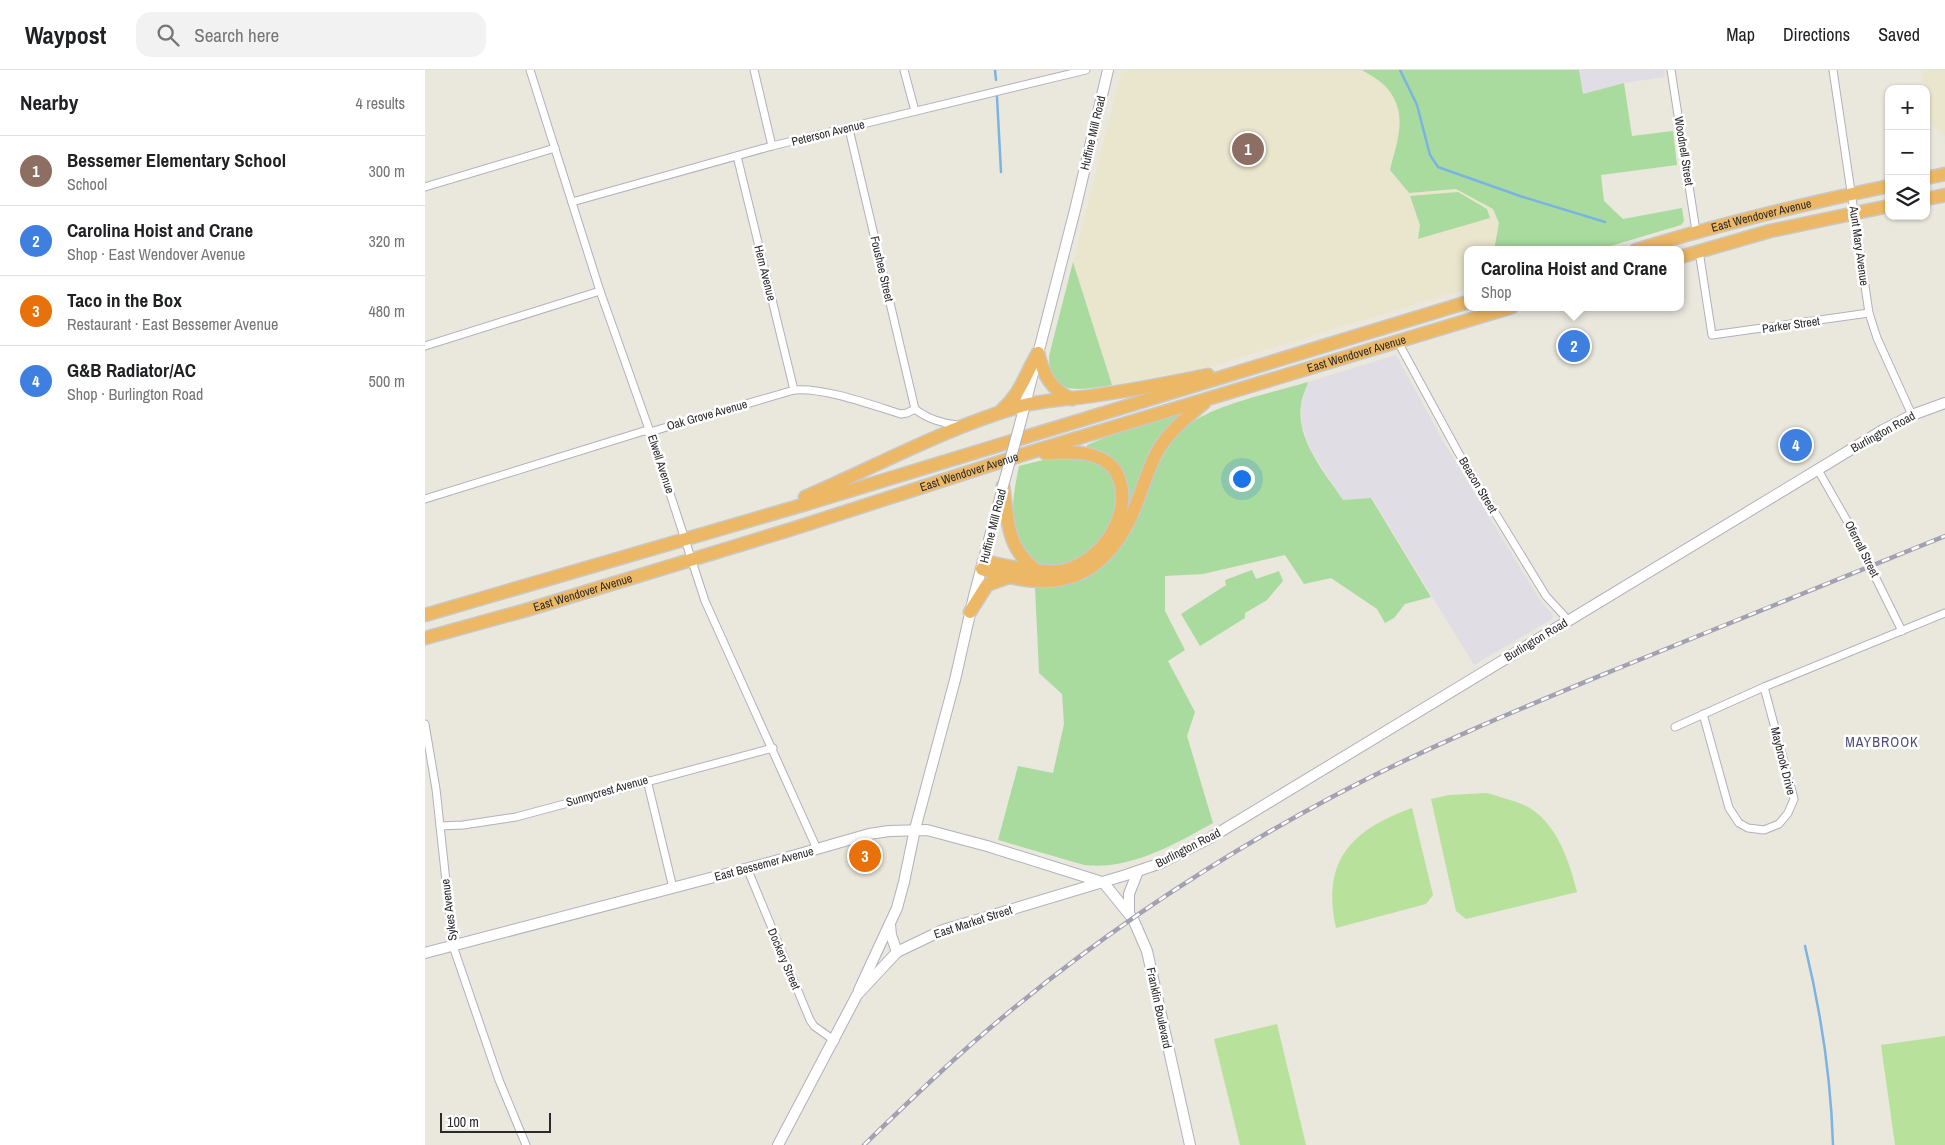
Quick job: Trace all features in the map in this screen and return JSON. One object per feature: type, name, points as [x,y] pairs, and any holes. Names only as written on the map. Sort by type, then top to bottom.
[{"type":"highway","points":[[1930,177],[1945,174]]},
{"type":"highway","name":"East Wendover Avenue","points":[[1649,246],[1696,231],[1885,187]]},
{"type":"highway","points":[[1930,197],[1945,194]]},
{"type":"highway","name":"East Wendover Avenue","points":[[1684,256],[1769,231],[1885,207]]},
{"type":"highway","name":"East Wendover Avenue","points":[[425,615],[755,520],[1464,303]]},
{"type":"highway","name":"East Wendover Avenue","points":[[425,638],[523,611],[801,526],[1028,453],[1500,311]]},
{"type":"highway","points":[[1038,353],[1048,381],[1062,395],[1072,399]]},
{"type":"highway","points":[[999,413],[1013,401],[1038,353]]},
{"type":"highway","points":[[755,520],[843,481],[903,451],[961,426],[999,413],[1024,406],[1141,388],[1267,364]]},
{"type":"highway","points":[[983,565],[1009,577],[1039,582],[1067,579],[1088,570],[1111,551],[1123,532],[1161,446],[1169,434],[1210,398]]},
{"type":"highway","points":[[983,565],[1057,572],[1068,569],[1091,557],[1103,546],[1118,522],[1123,496],[1118,475],[1108,463],[1084,453],[1028,453]]},
{"type":"highway","points":[[1003,486],[1010,533],[1015,548],[1024,561],[1036,570]]},
{"type":"highway","points":[[970,612],[987,585],[1009,577]]},
{"type":"main road","name":"Huffine Mill Road","points":[[857,995],[860,984],[897,908],[904,882],[915,829],[955,680],[970,612],[1075,210],[1105,71]]},
{"type":"main road","name":"Burlington Road","points":[[1125,875],[1161,863],[1210,838],[1883,430],[1912,415],[1945,403]]},
{"type":"main road","name":"East Bessemer Avenue","points":[[425,953],[869,834],[915,829],[927,830],[987,846],[1103,882]]},
{"type":"main road","points":[[1129,913],[1129,894],[1138,871]]},
{"type":"main road","name":"East Market Street","points":[[778,1145],[835,1041],[857,995],[893,956],[943,930],[1125,875]]},
{"type":"main road","name":"Franklin Boulevard","points":[[1103,882],[1129,913],[1138,927],[1147,950],[1190,1145]]},
{"type":"main road","points":[[890,922],[893,956]]},
{"type":"main road","points":[[883,938],[885,951],[893,956]]},
{"type":"street","name":"Elwell Avenue","points":[[530,70],[600,291],[650,432],[714,624],[773,748],[817,849]]},
{"type":"street","points":[[753,70],[772,146]]},
{"type":"street","points":[[904,70],[915,111]]},
{"type":"street","name":"Peterson Avenue","points":[[572,202],[772,146],[849,129],[915,111],[1086,70]]},
{"type":"street","name":"Woodnell Street","points":[[1671,70],[1696,231]]},
{"type":"street","name":"Aunt Mary Avenue","points":[[1833,70],[1869,314],[1877,338],[1912,415]]},
{"type":"street","name":"Foushee Street","points":[[849,129],[915,409]]},
{"type":"street","points":[[425,187],[555,148]]},
{"type":"street","name":"Hern Avenue","points":[[737,156],[794,390]]},
{"type":"street","name":"Parker Street","points":[[1699,251],[1712,335],[1869,314]]},
{"type":"street","points":[[425,346],[600,291]]},
{"type":"street","name":"Beacon Street","points":[[1398,342],[1458,452],[1546,596],[1568,620]]},
{"type":"street","name":"Oak Grove Avenue","points":[[425,500],[644,431],[650,432],[794,390],[804,389],[827,393],[901,414],[915,409]]},
{"type":"street","points":[[915,409],[930,417],[961,426]]},
{"type":"street","name":"Oferrell Street","points":[[1818,470],[1850,526],[1902,631]]},
{"type":"street","points":[[1675,727],[1764,687],[1945,613]]},
{"type":"street","name":"Maybrook Drive","points":[[1703,714],[1729,808],[1734,816],[1739,823],[1748,828],[1764,830],[1779,824],[1788,814],[1794,799],[1764,687]]},
{"type":"street","name":"Sykes Avenue","points":[[425,724],[427,749],[440,826],[453,946],[497,1072],[526,1145]]},
{"type":"street","name":"Sunnycrest Avenue","points":[[440,826],[463,825],[515,816],[773,748]]},
{"type":"street","points":[[647,780],[673,888]]},
{"type":"street","name":"Dockery Street","points":[[747,868],[814,1026],[835,1041]]},
{"type":"shaded area","points":[[1122,70],[1362,70],[1387,87],[1399,106],[1400,129],[1390,170],[1408,193],[1456,189],[1493,209],[1499,223],[1495,246],[1464,246],[1464,289],[1209,367],[1112,385],[1073,262]]},
{"type":"shaded area","points":[[1579,70],[1664,70],[1665,77],[1624,83],[1583,94]]},
{"type":"shaded area","points":[[1921,70],[1945,70],[1945,137],[1930,123],[1930,85],[1923,85]]},
{"type":"shaded area","points":[[1396,355],[1446,446],[1540,600],[1553,615],[1552,619],[1474,665],[1372,498],[1343,500],[1312,452],[1302,426],[1301,405],[1308,382]]},
{"type":"green space","points":[[1362,70],[1579,70],[1583,94],[1624,83],[1632,136],[1673,131],[1677,165],[1601,175],[1604,201],[1623,219],[1682,208],[1684,221],[1681,225],[1610,246],[1495,246],[1499,223],[1493,209],[1456,189],[1409,193],[1390,170],[1398,138],[1398,108],[1387,88]]},
{"type":"green space","points":[[1458,192],[1487,209],[1490,218],[1418,239],[1420,225],[1410,196]]},
{"type":"green space","points":[[1073,262],[1112,385],[1079,389],[1070,388],[1061,385],[1054,379],[1050,370],[1049,356]]},
{"type":"green space","points":[[1308,382],[1302,402],[1301,418],[1303,431],[1313,456],[1343,500],[1371,498],[1431,597],[1405,604],[1394,618],[1385,623],[1377,609],[1331,578],[1304,584],[1285,555],[1203,574],[1165,576],[1165,611],[1185,650],[1168,661],[1195,712],[1187,736],[1213,823],[1183,840],[1151,854],[1135,860],[1101,866],[1084,865],[998,840],[1018,766],[1053,773],[1064,724],[1062,694],[1039,673],[1035,587],[1051,587],[1073,583],[1093,573],[1110,559],[1123,543],[1133,524],[1168,446],[1193,421],[1208,413],[1241,401]]},
{"type":"green space","points":[[1181,413],[1182,416],[1128,510],[1126,509],[1128,487],[1124,474],[1087,449],[1087,445],[1116,433]]},
{"type":"green space","points":[[1069,458],[1097,464],[1110,472],[1117,488],[1115,513],[1105,534],[1091,549],[1061,564],[1041,564],[1023,552],[1015,529],[1013,502],[1019,466],[1047,459]]},
{"type":"green space","points":[[1252,570],[1256,579],[1279,571],[1283,581],[1267,600],[1245,613],[1245,618],[1200,646],[1181,614],[1226,585],[1225,580]]},
{"type":"green space","points":[[1487,793],[1524,805],[1545,820],[1565,854],[1577,892],[1466,919],[1456,911],[1431,799],[1449,795]]},
{"type":"green space","points":[[1412,808],[1433,895],[1426,904],[1336,928],[1332,905],[1333,884],[1337,866],[1345,851],[1357,838],[1372,827]]},
{"type":"green space","points":[[1277,1024],[1306,1145],[1240,1145],[1214,1039]]},
{"type":"green space","points":[[1945,1036],[1945,1145],[1895,1145],[1881,1045]]},
{"type":"waterway","points":[[995,70],[996,80]]},
{"type":"waterway","points":[[1400,70],[1417,105],[1430,155],[1438,167],[1520,196],[1605,222]]},
{"type":"waterway","points":[[997,97],[1001,172]]},
{"type":"waterway","points":[[1805,946],[1816,995],[1824,1045],[1830,1094],[1833,1145]]},
{"type":"railway","points":[[864,1145],[968,1047],[1065,967],[1195,877],[1286,822],[1367,779],[1474,729],[1945,536]]},
{"type":"place","name":"Bessemer Elementary School","points":[[1248,149]]},
{"type":"place","name":"Carolina Hoist and Crane","points":[[1574,346]]},
{"type":"place","name":"G&B Radiator/AC","points":[[1796,445]]},
{"type":"place","name":"Taco in the Box","points":[[865,856]]},
{"type":"district","name":"MAYBROOK","points":[[1882,742]]}]
